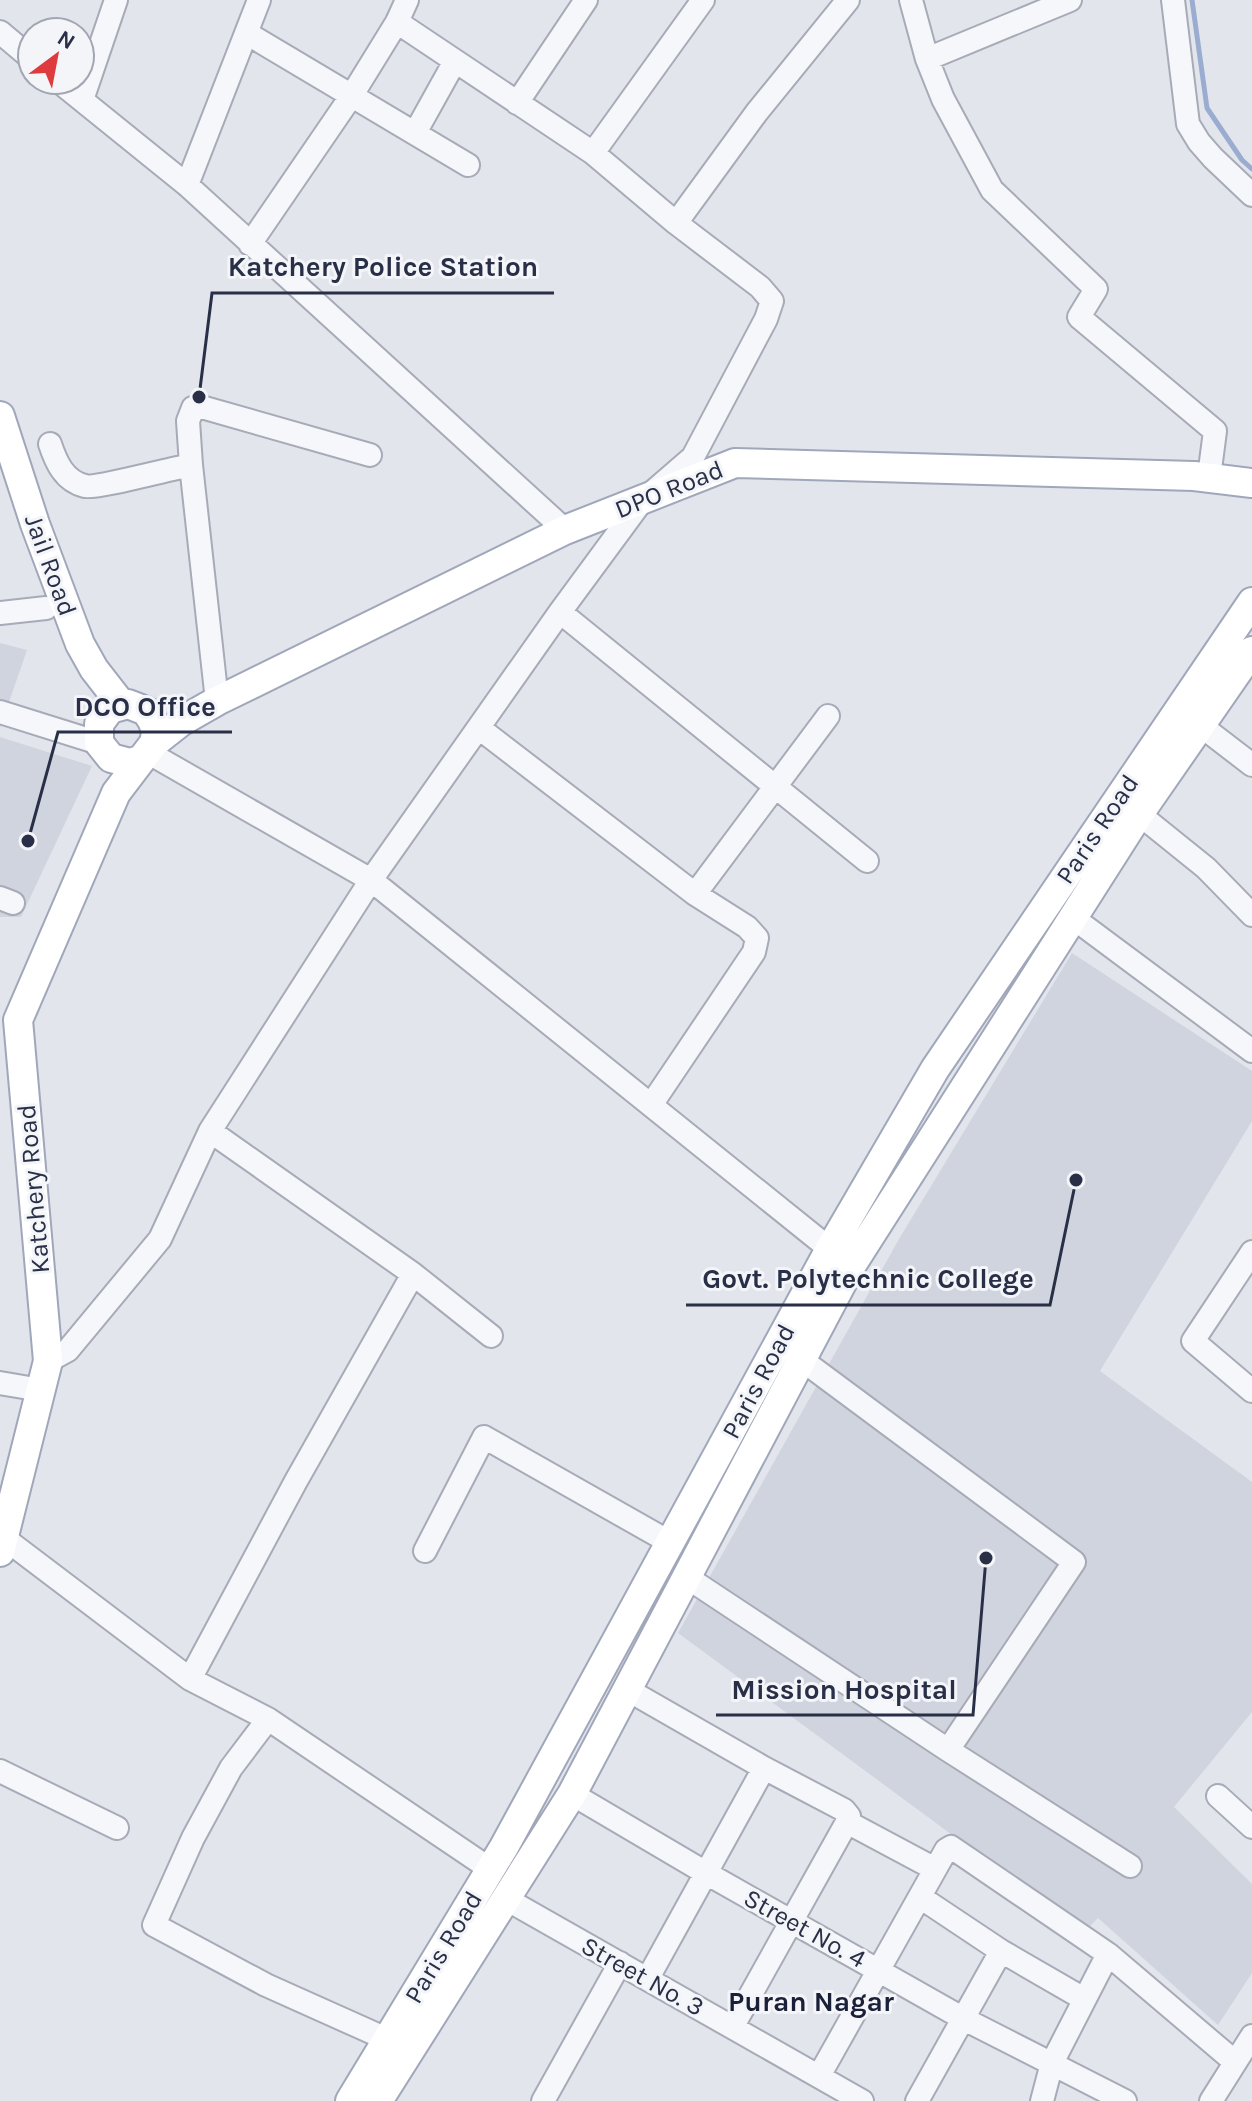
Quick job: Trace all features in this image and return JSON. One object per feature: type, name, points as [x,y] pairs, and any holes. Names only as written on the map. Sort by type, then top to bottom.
[{"type":"main road","name":"Jail Road","points":[[0,416],[35,524],[80,644],[130,737]]},
{"type":"main road","name":"DPO Road","points":[[130,737],[182,721],[565,530],[735,463],[1209,477],[1252,483]]},
{"type":"main road","name":"Jail Road","points":[[0,467],[46,608],[67,649],[130,737]]},
{"type":"main road","name":"Paris Road","points":[[378,2101],[400,2044],[490,1869],[671,1543],[841,1258],[935,1069],[1252,602]]},
{"type":"main road","name":"Paris Road","points":[[350,2101],[400,2044],[508,1900],[572,1794],[802,1360],[841,1258],[962,1089],[1139,814],[1252,651]]},
{"type":"main road","name":"Katchery Road","points":[[2,1545],[48,1361],[9,1019],[116,793],[130,737]]},
{"type":"main road","points":[[935,1069],[962,1089]]},
{"type":"street","points":[[82,100],[116,0]]},
{"type":"street","points":[[187,185],[259,0]]},
{"type":"street","points":[[250,244],[352,95],[407,0]]},
{"type":"street","points":[[517,103],[586,0]]},
{"type":"street","points":[[593,153],[703,0]]},
{"type":"street","points":[[676,223],[757,112],[848,0]]},
{"type":"street","points":[[911,0],[927,59],[943,99],[992,190],[1096,289],[1079,317],[1215,431],[1209,477]]},
{"type":"street","points":[[927,59],[1070,0]]},
{"type":"street","points":[[1173,0],[1188,124],[1213,158],[1252,195]]},
{"type":"street","points":[[48,1361],[68,1350],[160,1239],[210,1131],[371,880],[641,502],[693,457],[766,319],[772,301],[760,287],[676,223],[593,153],[397,22]]},
{"type":"street","points":[[0,32],[16,46]]},
{"type":"street","points":[[248,34],[468,165]]},
{"type":"street","points":[[415,133],[455,61]]},
{"type":"street","points":[[77,96],[187,185],[565,530]]},
{"type":"street","points":[[217,701],[191,465],[188,421],[193,408],[205,408],[370,455]]},
{"type":"street","points":[[50,444],[56,463],[69,478],[87,488],[191,465]]},
{"type":"street","points":[[0,613],[46,608]]},
{"type":"street","points":[[560,612],[867,861]]},
{"type":"street","points":[[0,712],[130,737],[371,880],[841,1258]]},
{"type":"street","points":[[695,894],[828,716]]},
{"type":"street","points":[[1200,725],[1252,765]]},
{"type":"street","points":[[479,728],[695,894],[747,927],[757,938],[757,945],[651,1105]]},
{"type":"street","points":[[1139,814],[1206,868],[1252,915]]},
{"type":"street","points":[[1072,917],[1252,1051]]},
{"type":"street","points":[[210,1131],[413,1274],[491,1336]]},
{"type":"street","points":[[1252,1252],[1193,1341],[1252,1391]]},
{"type":"street","points":[[190,1679],[296,1481],[413,1274]]},
{"type":"street","points":[[802,1360],[1074,1562],[948,1750]]},
{"type":"street","points":[[0,1383],[41,1390]]},
{"type":"street","points":[[425,1551],[484,1437],[671,1543]]},
{"type":"street","points":[[2,1545],[190,1679],[268,1719],[490,1869]]},
{"type":"street","points":[[685,1576],[1130,1866]]},
{"type":"street","points":[[628,1690],[844,1810],[849,1816],[733,2026]]},
{"type":"street","points":[[268,1719],[231,1768],[193,1838],[154,1925],[266,1985],[400,2044]]},
{"type":"street","points":[[648,1978],[764,1768]]},
{"type":"street","points":[[0,1771],[117,1828]]},
{"type":"street","name":"Street No. 4","points":[[572,1794],[964,2019],[1125,2101]]},
{"type":"street","points":[[1218,1796],[1252,1827]]},
{"type":"street","points":[[847,1822],[935,1869]]},
{"type":"street","points":[[819,2076],[935,1869],[951,1847],[1108,1954],[1235,2062]]},
{"type":"street","points":[[920,1897],[1001,1951],[1084,1999]]},
{"type":"street","name":"Street No. 3","points":[[508,1900],[862,2101]]},
{"type":"street","points":[[917,2101],[1001,1951]]},
{"type":"street","points":[[1042,2101],[1052,2063],[1108,1954]]},
{"type":"street","points":[[543,2101],[620,1963]]},
{"type":"street","points":[[1211,2101],[1252,2036]]},
{"type":"shaded area","points":[[0,643],[27,650],[0,728]]},
{"type":"shaded area","points":[[0,737],[92,766],[21,917],[0,917]]},
{"type":"shaded area","points":[[1072,953],[1252,1071],[1252,1121],[1100,1371],[1252,1482],[1252,1712],[1174,1807],[1252,1884],[1252,1973],[1218,2025],[1098,1918],[1084,1932],[678,1633],[899,1239]]},
{"type":"waterway","points":[[1192,0],[1207,108],[1242,160],[1252,169]]},
{"type":"place","name":"Katchery Police Station","points":[[199,397]]},
{"type":"place","name":"DCO Office","points":[[28,841]]},
{"type":"place","name":"Govt. Polytechnic College","points":[[1076,1180]]},
{"type":"place","name":"Mission Hospital","points":[[986,1558]]},
{"type":"district","name":"Puran Nagar","points":[[811,2001]]}]
